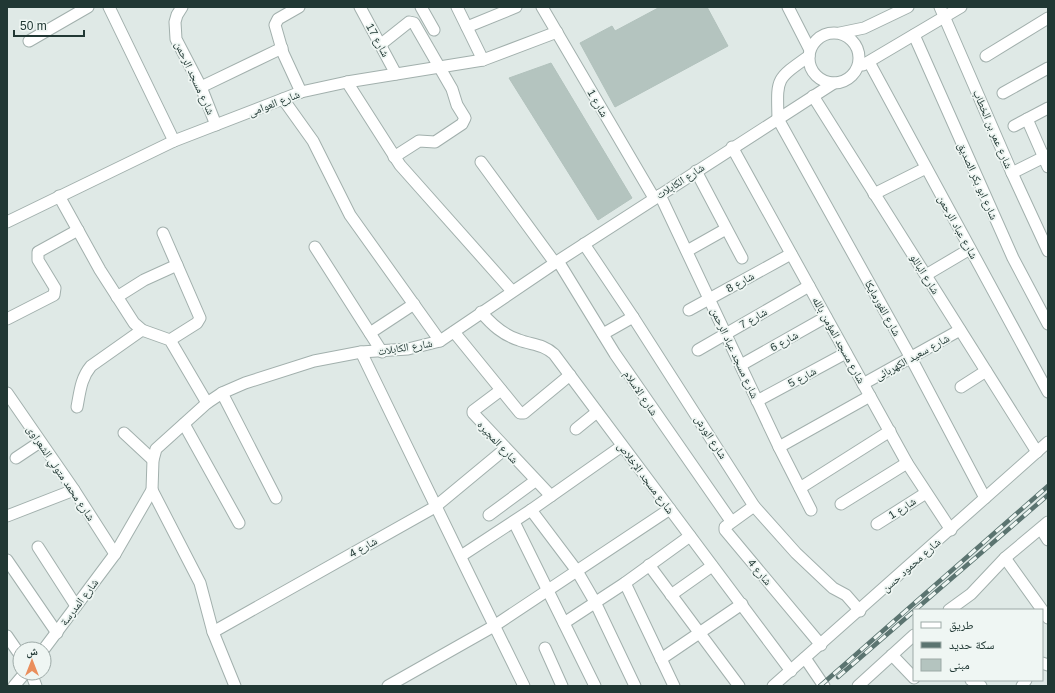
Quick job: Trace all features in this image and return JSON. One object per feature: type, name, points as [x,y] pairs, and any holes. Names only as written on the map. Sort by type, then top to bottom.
[{"type":"street","points":[[29,41],[88,7]]},
{"type":"street","points":[[109,7],[174,142]]},
{"type":"street","name":"شارع مسجد الرحمن","points":[[182,7],[175,22],[176,39],[201,87],[216,125]]},
{"type":"street","points":[[299,7],[275,22],[282,48],[301,92]]},
{"type":"street","name":"شارع 17","points":[[360,7],[396,74]]},
{"type":"street","points":[[421,7],[434,30]]},
{"type":"street","points":[[457,7],[483,60]]},
{"type":"street","points":[[467,27],[500,10],[516,7]]},
{"type":"street","name":"شارع 1","points":[[542,7],[657,197]]},
{"type":"street","points":[[788,7],[809,53],[811,68],[818,77],[834,83],[849,78],[856,70],[914,35],[942,12],[961,7]]},
{"type":"street","points":[[778,119],[777,87],[780,80],[786,72],[809,53],[820,36],[856,31],[908,7]]},
{"type":"street","name":"شارع عمر بن الخطاب","points":[[942,12],[1012,173],[1048,250]]},
{"type":"street","points":[[986,56],[1048,18]]},
{"type":"street","points":[[380,45],[411,22],[414,23],[452,89],[457,105],[465,118],[464,122],[435,142],[419,141],[394,157]]},
{"type":"street","name":"شارع العوامى","points":[[7,222],[174,142],[301,92],[347,82],[483,60],[557,32]]},
{"type":"street","points":[[838,33],[849,37],[857,46],[859,58],[856,70]]},
{"type":"street","name":"شارع ابو بكر الصديق","points":[[914,35],[1013,258],[1048,324]]},
{"type":"street","points":[[201,87],[282,48]]},
{"type":"street","name":"شارع عباد الرحمن","points":[[869,62],[1048,392]]},
{"type":"street","points":[[1003,93],[1048,68]]},
{"type":"street","points":[[347,82],[394,157],[512,291]]},
{"type":"street","name":"شارع الكابلات","points":[[115,554],[152,490],[153,460],[156,449],[207,403],[222,393],[290,367],[362,352],[382,352],[408,349],[440,342],[481,312],[556,262],[732,147],[834,83]]},
{"type":"street","name":"شارع الباللو","points":[[813,96],[1037,452]]},
{"type":"street","points":[[283,99],[313,141],[350,215],[440,342]]},
{"type":"street","points":[[1014,126],[1048,108]]},
{"type":"street","name":"شارع الفورمايكا","points":[[778,119],[911,358],[985,498]]},
{"type":"street","points":[[1012,173],[1047,160],[1027,119]]},
{"type":"street","name":"شارع مسجد المؤمن بالله","points":[[732,147],[907,463],[950,530]]},
{"type":"street","name":"شارع الاسلام","points":[[481,162],[556,262],[651,408],[731,521]]},
{"type":"street","points":[[874,194],[926,168]]},
{"type":"street","points":[[696,171],[742,258]]},
{"type":"street","points":[[59,196],[134,324],[142,330],[170,340],[207,403]]},
{"type":"street","name":"شارع مسجد عباد الرحمن","points":[[657,197],[687,251],[779,447],[811,510]]},
{"type":"street","points":[[687,251],[726,229]]},
{"type":"street","points":[[7,319],[54,295],[55,288],[38,260],[38,252],[78,230]]},
{"type":"street","points":[[163,233],[200,318],[197,322],[170,340]]},
{"type":"street","name":"شارع الورش","points":[[584,244],[633,317],[754,506],[796,553],[833,588],[846,595],[860,611]]},
{"type":"street","points":[[315,247],[382,352]]},
{"type":"street","points":[[926,275],[970,249]]},
{"type":"street","name":"شارع 8","points":[[689,310],[791,254]]},
{"type":"street","points":[[117,297],[144,280],[177,265]]},
{"type":"street","name":"شارع 7","points":[[698,350],[809,286]]},
{"type":"street","points":[[370,333],[414,304]]},
{"type":"street","name":"شارع مسجد الإخلاص","points":[[481,312],[492,325],[505,334],[520,341],[547,348],[554,354],[791,671]]},
{"type":"street","points":[[603,334],[633,317]]},
{"type":"street","name":"شارع 6","points":[[741,365],[826,317]]},
{"type":"street","points":[[77,407],[82,378],[86,371],[142,330]]},
{"type":"street","name":"شارع سعيد الكهربائى","points":[[863,384],[960,330]]},
{"type":"street","points":[[454,332],[520,413],[524,413],[570,375]]},
{"type":"street","points":[[362,352],[435,507],[461,556],[524,686]]},
{"type":"street","name":"شارع 5","points":[[757,401],[846,353]]},
{"type":"street","points":[[960,387],[986,371]]},
{"type":"street","name":"شارع المجيره","points":[[501,390],[472,412],[534,481],[551,496]]},
{"type":"street","name":"شارع محمد متولي الشعراوى","points":[[7,393],[74,490],[115,554]]},
{"type":"street","points":[[222,393],[276,498]]},
{"type":"street","points":[[779,447],[870,396]]},
{"type":"street","points":[[576,428],[597,412]]},
{"type":"street","points":[[184,424],[239,523]]},
{"type":"street","points":[[800,488],[890,431]]},
{"type":"street","points":[[124,433],[153,460]]},
{"type":"street","points":[[16,458],[40,442]]},
{"type":"street","name":"شارع محمود حسن","points":[[774,686],[1048,442]]},
{"type":"street","points":[[461,556],[514,522],[622,446]]},
{"type":"street","name":"شارع 4","points":[[213,632],[435,507],[505,449]]},
{"type":"street","points":[[841,504],[907,463]]},
{"type":"street","points":[[489,515],[534,481]]},
{"type":"street","points":[[7,516],[74,490]]},
{"type":"street","points":[[152,490],[200,583],[213,632],[235,686]]},
{"type":"street","name":"شارع 1","points":[[877,524],[926,493]]},
{"type":"street","points":[[731,521],[754,506]]},
{"type":"street","points":[[388,686],[494,626],[670,509]]},
{"type":"street","points":[[531,510],[577,571],[595,602],[635,686]]},
{"type":"street","name":"شارع 4","points":[[731,521],[725,527],[725,530],[821,645]]},
{"type":"street","points":[[514,522],[595,686]]},
{"type":"street","points":[[952,609],[971,594],[1005,558],[1044,525],[1048,540]]},
{"type":"street","points":[[564,623],[625,583],[690,536]]},
{"type":"street","points":[[38,547],[76,606]]},
{"type":"street","name":"شارع المدرسة","points":[[50,641],[115,554]]},
{"type":"street","points":[[1005,558],[1042,609]]},
{"type":"street","points":[[7,560],[12,577],[57,632]]},
{"type":"street","points":[[649,565],[739,686]]},
{"type":"street","points":[[671,595],[712,566]]},
{"type":"street","points":[[625,583],[674,686]]},
{"type":"street","points":[[661,659],[742,604]]},
{"type":"street","points":[[858,686],[913,636]]},
{"type":"street","points":[[545,648],[562,686]]},
{"type":"street","points":[[892,656],[913,677]]},
{"type":"street","points":[[805,658],[824,686]]},
{"type":"building","points":[[660,7],[707,7],[728,46],[615,107],[580,43],[612,26],[615,31]]},
{"type":"building","points":[[551,63],[632,198],[598,220],[509,78]]},
{"type":"railway","points":[[820,686],[1048,486]]},
{"type":"railway","points":[[916,609],[1048,495]]},
{"type":"railway","points":[[838,677],[913,612]]}]
